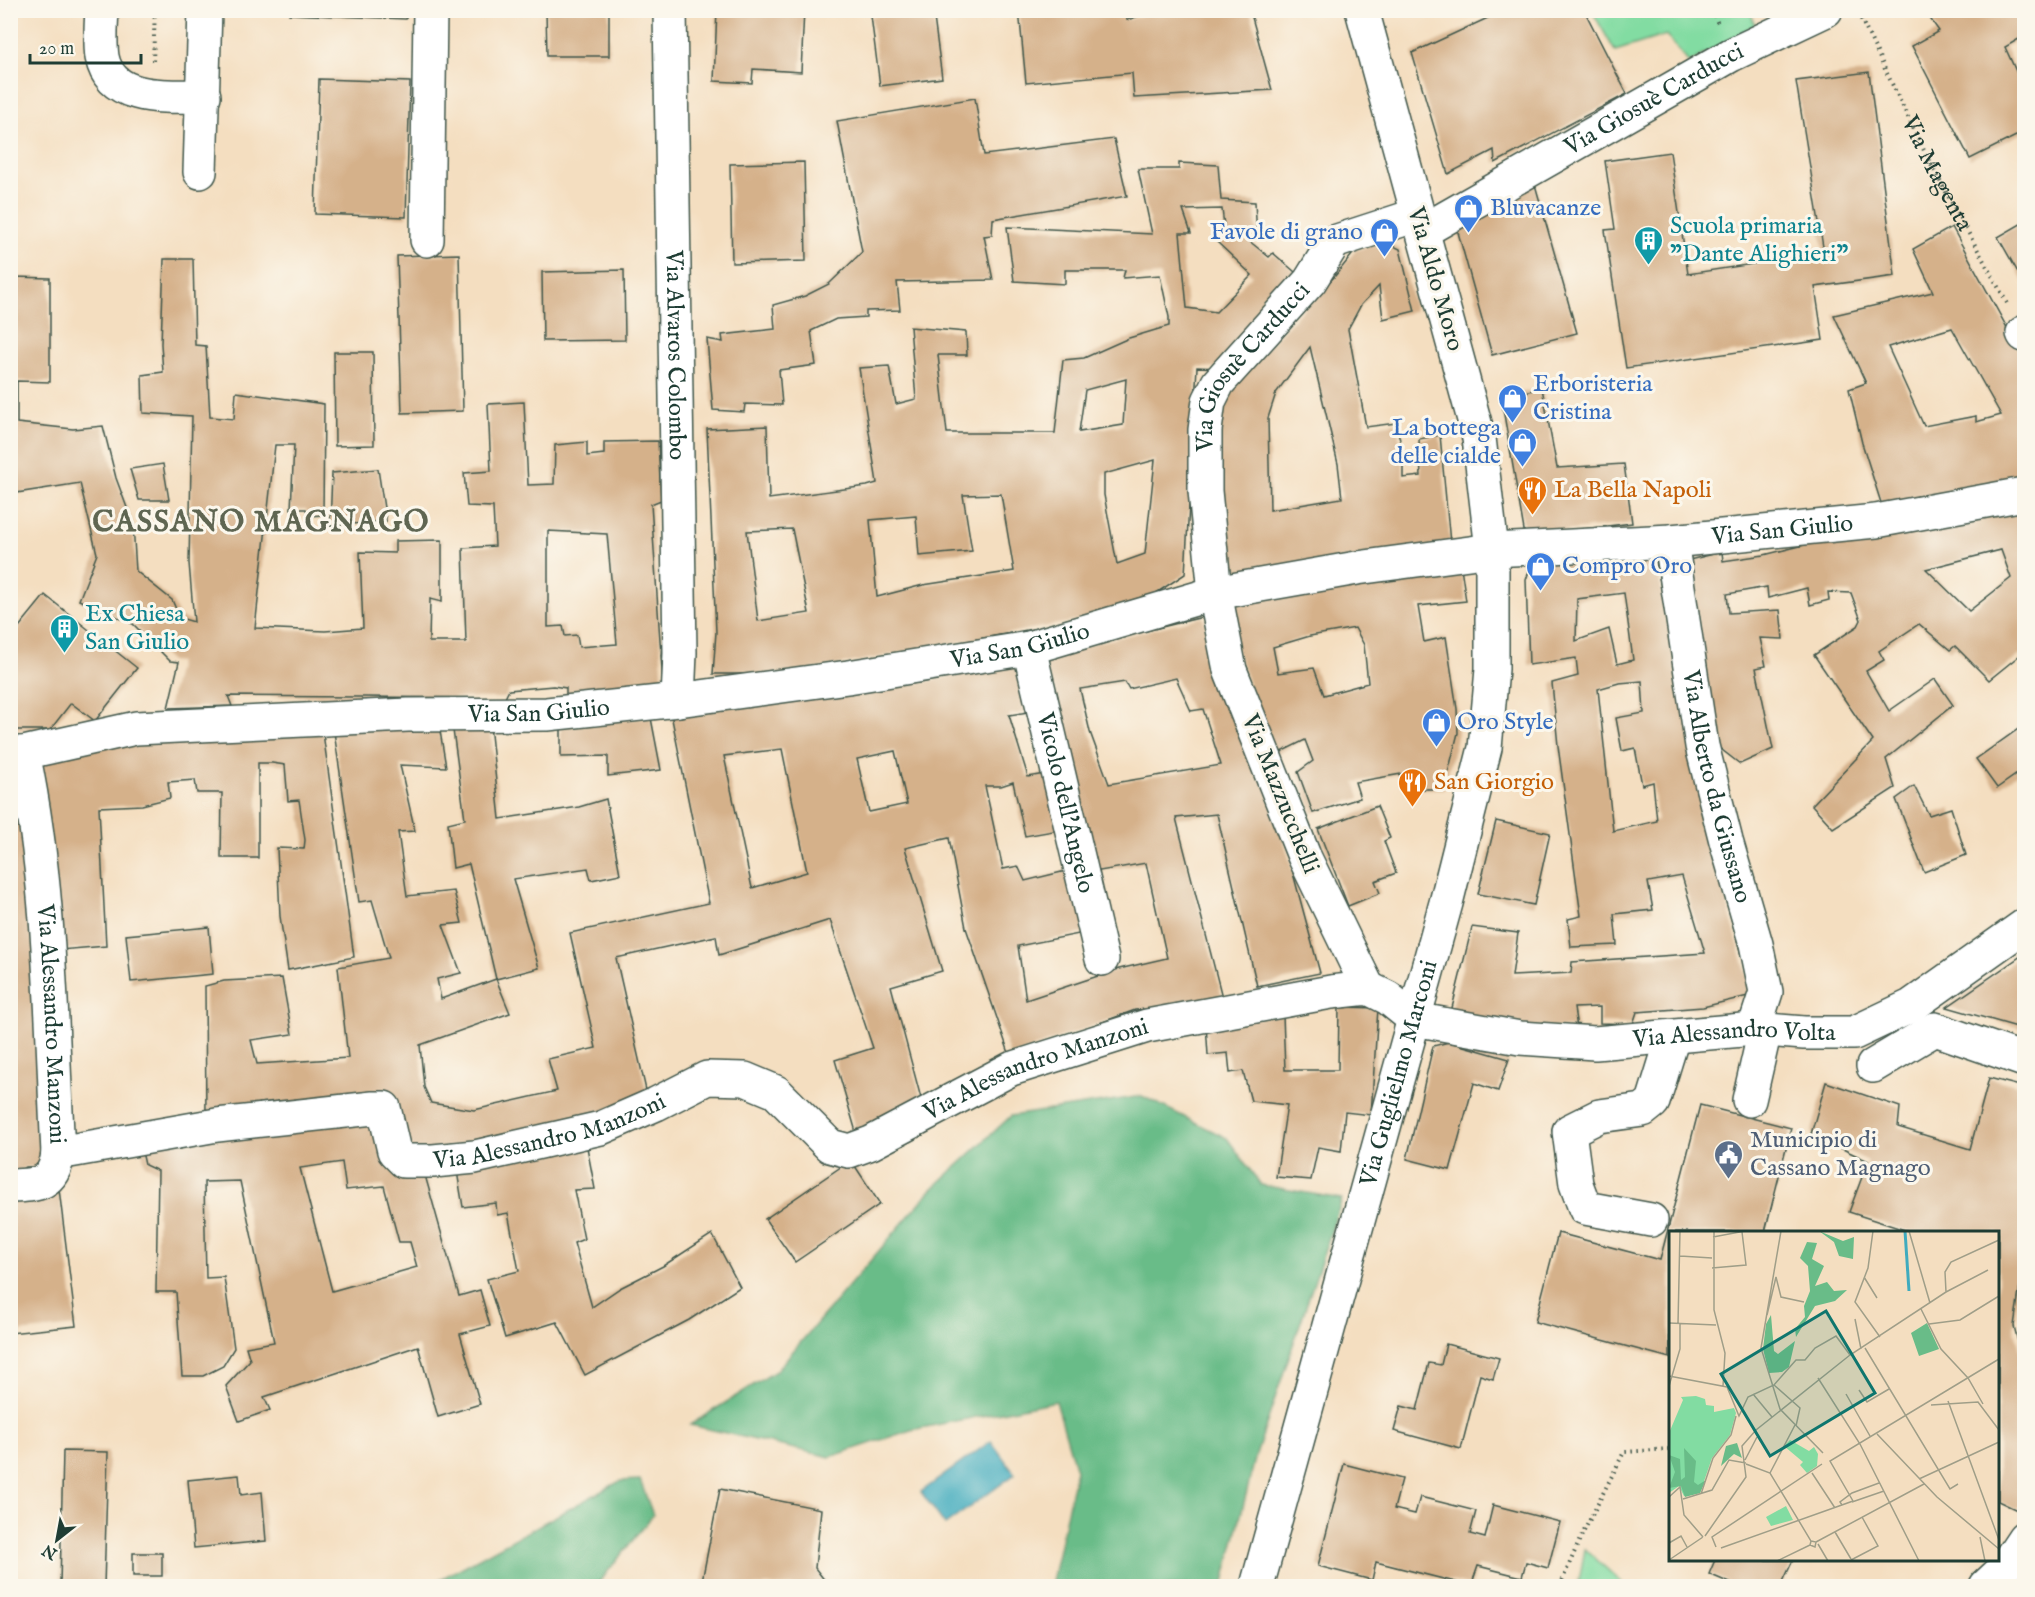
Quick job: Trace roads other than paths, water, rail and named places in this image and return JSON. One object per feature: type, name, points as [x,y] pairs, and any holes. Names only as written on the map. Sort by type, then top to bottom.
[{"type":"street","points":[[102,10],[102,57],[110,77],[125,89],[152,95],[204,96]]},
{"type":"street","points":[[200,172],[205,10]]},
{"type":"street","points":[[427,240],[430,10]]},
{"type":"street","name":"Via Alvaros Colombo","points":[[670,10],[680,676],[678,700]]},
{"type":"street","name":"Via Aldo Moro","points":[[1362,10],[1479,438],[1492,550]]},
{"type":"street","name":"Via Giosuè Carducci","points":[[1215,593],[1205,491],[1205,430],[1209,401],[1218,383],[1310,280],[1334,242],[1420,223],[1731,55],[1826,10]]},
{"type":"street","name":"Via San Giulio","points":[[17,753],[136,728],[408,715],[547,714],[678,700],[848,677],[1029,648],[1215,593],[1357,568],[1492,550],[1671,541],[1876,521],[2025,494]]},
{"type":"street","name":"Via Alberto da Giussano","points":[[1671,541],[1702,746],[1766,992],[1749,1100]]},
{"type":"street","name":"Via Guglielmo Marconi","points":[[1257,1587],[1414,1019],[1485,748],[1492,669],[1492,550]]},
{"type":"street","name":"Via Mazzucchelli","points":[[1215,593],[1230,670],[1304,856],[1368,988]]},
{"type":"street","name":"Vicolo dell'Angelo","points":[[1029,648],[1102,959]]},
{"type":"street","name":"Via Alessandro Manzoni","points":[[17,753],[36,815],[48,953],[58,1153],[217,1125],[384,1108],[394,1151],[404,1161],[475,1157],[601,1128],[707,1078],[745,1079],[776,1092],[830,1146],[849,1151],[871,1143],[1011,1070],[1147,1026],[1320,993],[1368,988]]},
{"type":"street","name":"Via Alessandro Volta","points":[[1414,1019],[1520,1038],[1595,1043],[1759,1029],[1804,1033],[1854,1033],[1911,1006],[2025,926]]},
{"type":"street","points":[[1368,988],[1388,998],[1414,1019]]},
{"type":"street","points":[[1873,1066],[1935,1029],[2025,1060]]},
{"type":"street","points":[[1651,1220],[1585,1208],[1576,1184],[1569,1131],[1599,1116],[1643,1110],[1653,1102],[1672,1038]]},
{"type":"street","points":[[10,1186],[38,1185],[47,1179],[56,1168],[58,1153]]},
{"type":"street","points":[[1986,1587],[2002,1571],[2025,1538]]},
{"type":"water","points":[[991,1441],[1015,1474],[945,1525],[921,1492]]},
{"type":"place","name":"Bluvacanze","points":[[1469,234]]},
{"type":"place","name":"Favole di grano","points":[[1384,258]]},
{"type":"place","name":"Scuola primaria \"Dante Alighieri\"","points":[[1649,266]]},
{"type":"place","name":"Erboristeria Cristina","points":[[1512,424]]},
{"type":"place","name":"La bottega delle cialde","points":[[1522,468]]},
{"type":"place","name":"La Bella Napoli","points":[[1533,516]]},
{"type":"place","name":"Compro Oro","points":[[1541,592]]},
{"type":"place","name":"Ex Chiesa San Giulio","points":[[64,654]]},
{"type":"place","name":"Oro Style","points":[[1436,748]]},
{"type":"place","name":"San Giorgio","points":[[1413,808]]},
{"type":"place","name":"Municipio di Cassano Magnago","points":[[1729,1180]]},
{"type":"district","name":"CASSANO MAGNAGO","points":[[261,523]]}]
